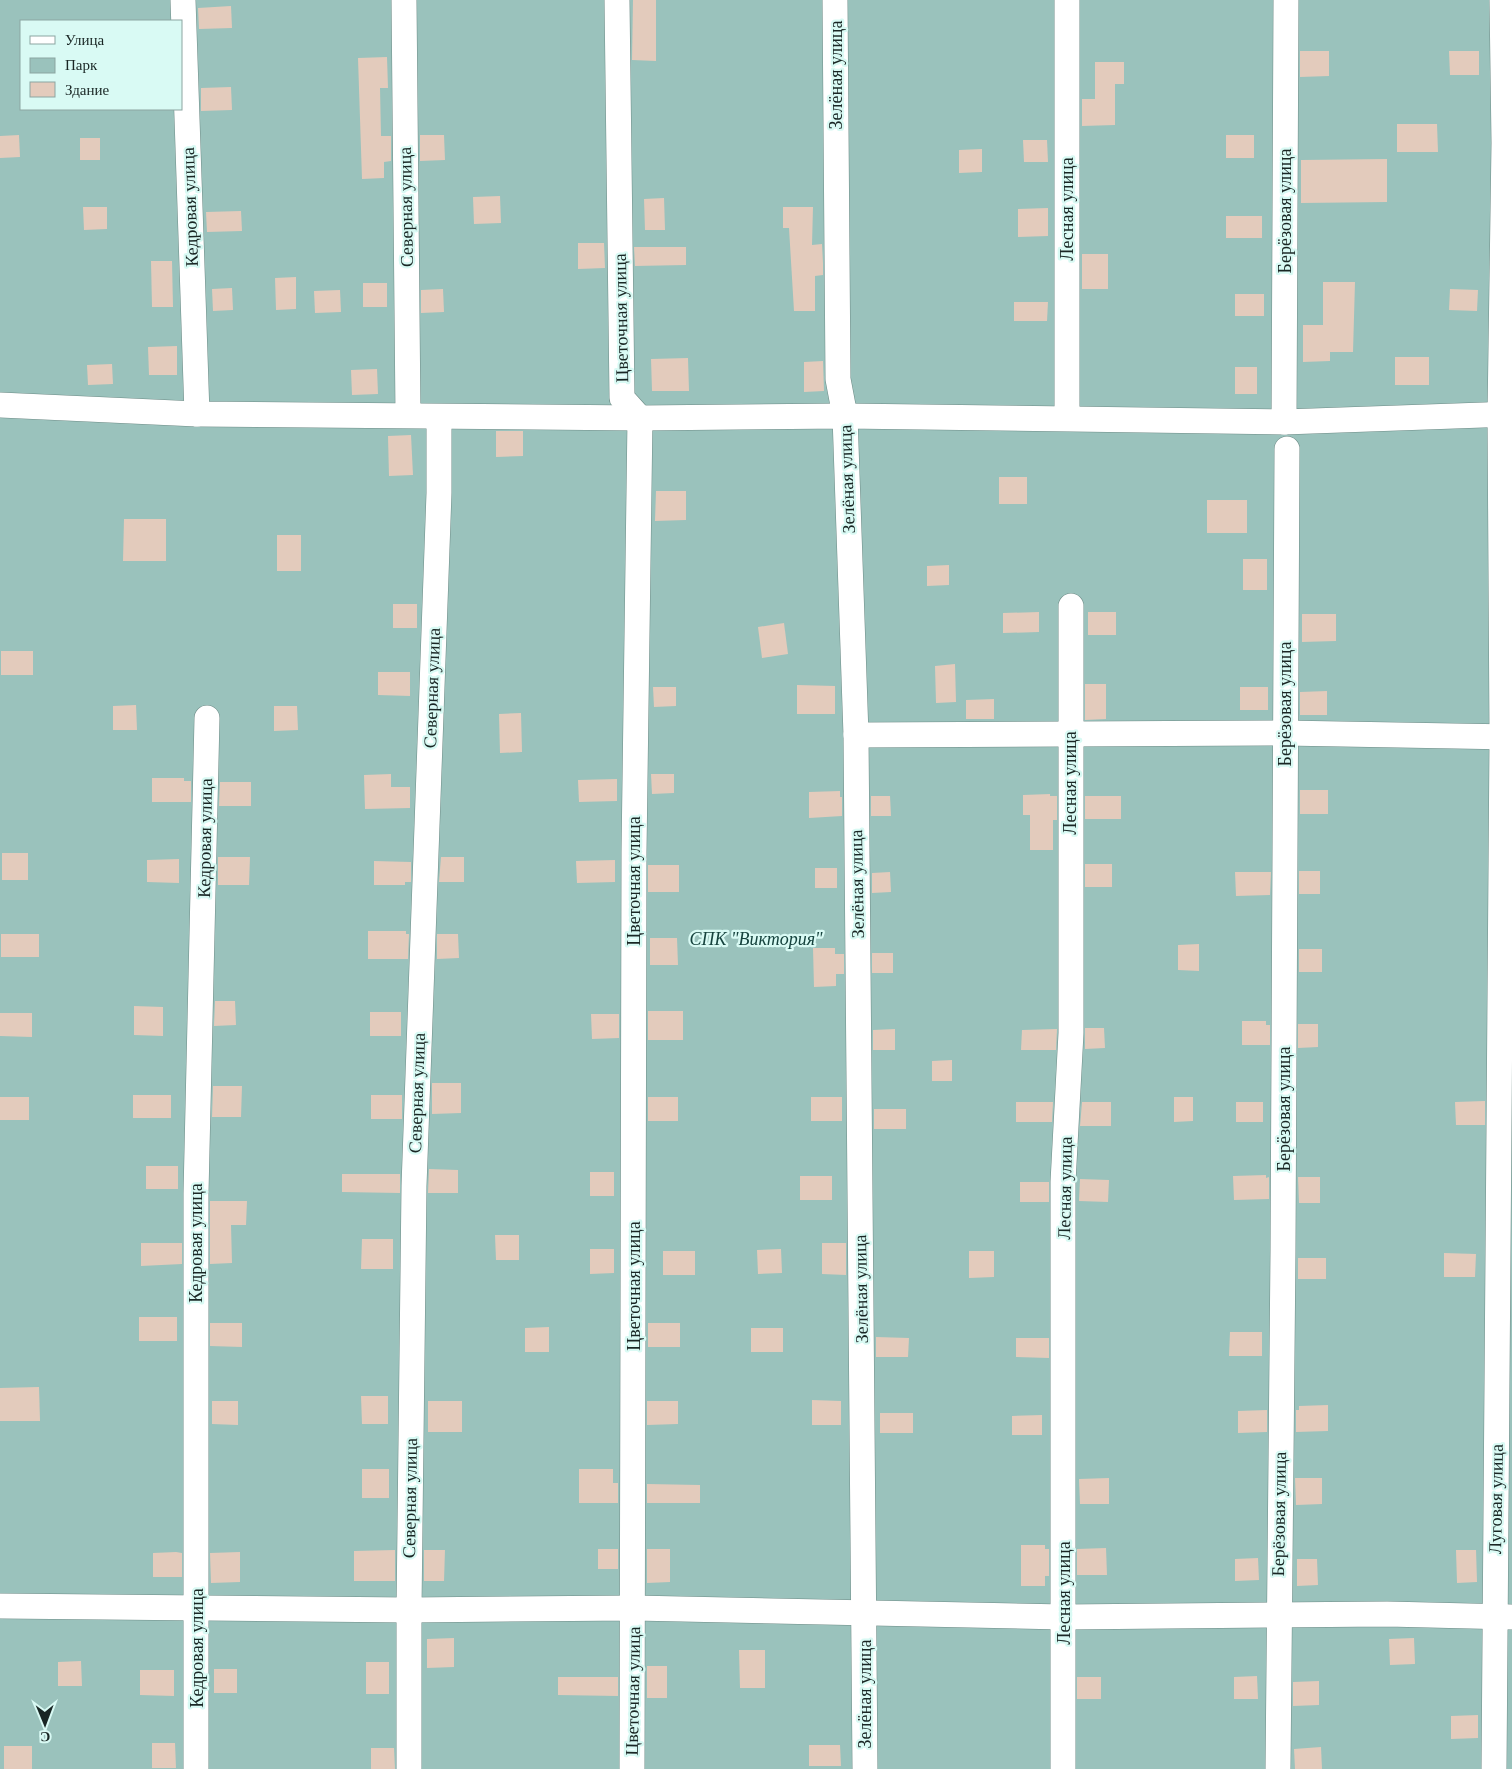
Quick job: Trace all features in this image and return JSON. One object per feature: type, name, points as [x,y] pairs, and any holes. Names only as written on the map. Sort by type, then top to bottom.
[{"type":"street","name":"Кедровая улица","points":[[183,0],[197,414]]},
{"type":"street","name":"Северная улица","points":[[404,0],[408,415]]},
{"type":"street","name":"Цветочная улица","points":[[617,0],[622,398],[640,418],[634,852],[634,1608],[632,1769]]},
{"type":"street","name":"Зелёная улица","points":[[835,0],[838,379],[845,416],[856,735],[865,1769]]},
{"type":"street","name":"Лесная улица","points":[[1067,0],[1067,418]]},
{"type":"street","name":"Берёзовая улица","points":[[1284,422],[1286,0]]},
{"type":"street","name":"Луговая улица","points":[[1494,1769],[1503,1617],[1507,738],[1502,0]]},
{"type":"street","points":[[0,405],[197,414],[408,415],[439,417],[845,416],[1284,422],[1506,414]]},
{"type":"street","name":"Северная улица","points":[[409,1769],[408,1610],[414,1186],[439,493],[439,417]]},
{"type":"street","name":"Берёзовая улица","points":[[1278,1769],[1278,1614],[1284,1241],[1284,733],[1287,449]]},
{"type":"street","name":"Лесная улица","points":[[1063,1769],[1064,1182],[1072,1033],[1071,606]]},
{"type":"street","name":"Кедровая улица","points":[[196,1769],[196,1193],[207,718]]},
{"type":"street","points":[[856,735],[1070,736],[1284,733],[1507,738]]},
{"type":"street","points":[[0,1606],[197,1606],[408,1610],[634,1608],[864,1611],[1064,1617],[1278,1614],[1503,1617]]},
{"type":"green space","name":"СПК \"Виктория\"","points":[[0,0],[1512,0],[1512,1769],[0,1769]]},
{"type":"building","points":[[633,0],[656,0],[656,61],[632,60]]},
{"type":"building","points":[[231,6],[232,28],[199,29],[198,8]]},
{"type":"building","points":[[1300,51],[1329,51],[1329,76],[1300,77]]},
{"type":"building","points":[[1449,51],[1479,51],[1479,75],[1450,75]]},
{"type":"building","points":[[387,57],[388,88],[380,88],[381,136],[391,136],[391,161],[384,162],[384,178],[362,179],[358,58]]},
{"type":"building","points":[[1095,62],[1124,62],[1124,84],[1115,84],[1115,125],[1082,126],[1082,99],[1095,99]]},
{"type":"building","points":[[231,87],[232,110],[201,111],[201,88]]},
{"type":"building","points":[[1397,124],[1437,124],[1438,152],[1397,152]]},
{"type":"building","points":[[19,135],[20,157],[0,158],[0,136]]},
{"type":"building","points":[[420,135],[444,135],[445,160],[420,161]]},
{"type":"building","points":[[1226,135],[1254,135],[1254,158],[1226,158]]},
{"type":"building","points":[[80,138],[100,138],[100,160],[80,160]]},
{"type":"building","points":[[1023,140],[1047,140],[1048,162],[1024,162]]},
{"type":"building","points":[[982,149],[982,172],[959,173],[959,150]]},
{"type":"building","points":[[1387,159],[1387,202],[1301,203],[1301,160]]},
{"type":"building","points":[[500,196],[501,223],[474,224],[473,197]]},
{"type":"building","points":[[664,198],[665,230],[645,230],[644,199]]},
{"type":"building","points":[[83,207],[107,207],[107,229],[84,230]]},
{"type":"building","points":[[783,207],[813,207],[812,245],[822,244],[823,263],[823,275],[815,276],[815,311],[794,311],[789,228],[783,228]]},
{"type":"building","points":[[1048,208],[1048,236],[1018,237],[1018,209]]},
{"type":"building","points":[[241,211],[242,231],[207,232],[206,212]]},
{"type":"building","points":[[1226,216],[1262,216],[1262,238],[1226,238]]},
{"type":"building","points":[[578,243],[604,243],[605,268],[578,269]]},
{"type":"building","points":[[634,247],[686,247],[686,265],[635,266]]},
{"type":"building","points":[[1082,254],[1108,254],[1108,289],[1082,289]]},
{"type":"building","points":[[151,261],[172,261],[173,307],[152,307]]},
{"type":"building","points":[[296,277],[296,309],[276,310],[275,278]]},
{"type":"building","points":[[1323,282],[1355,282],[1353,352],[1330,352],[1330,361],[1303,362],[1303,325],[1323,325]]},
{"type":"building","points":[[363,283],[387,283],[387,307],[363,307]]},
{"type":"building","points":[[232,288],[233,310],[213,311],[212,289]]},
{"type":"building","points":[[443,289],[444,312],[421,313],[421,290]]},
{"type":"building","points":[[1450,289],[1478,290],[1477,311],[1449,310]]},
{"type":"building","points":[[340,290],[341,312],[315,313],[314,291]]},
{"type":"building","points":[[1235,294],[1264,294],[1264,316],[1235,316]]},
{"type":"building","points":[[1014,302],[1048,302],[1047,321],[1014,321]]},
{"type":"building","points":[[177,346],[177,375],[149,375],[148,347]]},
{"type":"building","points":[[1395,357],[1429,357],[1429,385],[1395,385]]},
{"type":"building","points":[[688,358],[689,391],[652,391],[651,359]]},
{"type":"building","points":[[823,361],[824,391],[804,392],[804,362]]},
{"type":"building","points":[[112,364],[113,384],[88,385],[87,365]]},
{"type":"building","points":[[1235,367],[1257,367],[1257,394],[1235,394]]},
{"type":"building","points":[[377,369],[378,394],[352,395],[351,370]]},
{"type":"building","points":[[496,431],[523,431],[523,456],[496,457]]},
{"type":"building","points":[[411,435],[413,475],[389,476],[388,436]]},
{"type":"building","points":[[999,477],[1027,477],[1027,504],[999,504]]},
{"type":"building","points":[[656,491],[686,491],[686,520],[655,521]]},
{"type":"building","points":[[1207,500],[1247,500],[1247,533],[1207,533]]},
{"type":"building","points":[[124,519],[166,519],[166,561],[123,561]]},
{"type":"building","points":[[277,535],[301,535],[301,571],[277,571]]},
{"type":"building","points":[[1243,559],[1267,559],[1267,590],[1243,590]]},
{"type":"building","points":[[949,565],[949,585],[927,586],[927,566]]},
{"type":"building","points":[[393,604],[417,604],[417,628],[393,628]]},
{"type":"building","points":[[1039,612],[1039,632],[1003,633],[1003,613]]},
{"type":"building","points":[[1088,612],[1116,612],[1116,635],[1088,635]]},
{"type":"building","points":[[1302,614],[1336,614],[1336,641],[1302,642]]},
{"type":"building","points":[[784,623],[788,654],[762,658],[758,627]]},
{"type":"building","points":[[1,651],[33,651],[33,675],[1,675]]},
{"type":"building","points":[[955,664],[956,702],[936,703],[935,666]]},
{"type":"building","points":[[378,672],[410,672],[410,696],[378,695]]},
{"type":"building","points":[[1085,684],[1106,684],[1106,719],[1085,720]]},
{"type":"building","points":[[797,685],[835,686],[835,714],[797,714]]},
{"type":"building","points":[[653,687],[676,687],[676,706],[654,707]]},
{"type":"building","points":[[1240,687],[1268,687],[1268,710],[1240,710]]},
{"type":"building","points":[[1327,691],[1327,715],[1300,715],[1300,692]]},
{"type":"building","points":[[994,699],[994,719],[966,719],[966,700]]},
{"type":"building","points":[[136,705],[137,730],[113,730],[113,706]]},
{"type":"building","points":[[274,706],[297,706],[298,730],[274,731]]},
{"type":"building","points":[[521,713],[522,752],[500,753],[499,714]]},
{"type":"building","points":[[391,774],[391,787],[410,787],[410,808],[365,809],[364,775]]},
{"type":"building","points":[[651,774],[674,774],[674,793],[652,794]]},
{"type":"building","points":[[152,778],[184,778],[184,781],[191,781],[191,802],[152,802]]},
{"type":"building","points":[[617,779],[617,801],[579,802],[578,780]]},
{"type":"building","points":[[220,782],[251,782],[251,806],[219,806]]},
{"type":"building","points":[[1300,790],[1328,790],[1328,814],[1300,814]]},
{"type":"building","points":[[840,791],[840,797],[842,797],[842,816],[809,818],[809,792]]},
{"type":"building","points":[[1050,794],[1050,796],[1057,796],[1057,820],[1053,820],[1053,850],[1030,850],[1030,815],[1023,815],[1023,795]]},
{"type":"building","points":[[871,796],[890,796],[891,816],[871,816]]},
{"type":"building","points":[[1085,796],[1121,796],[1121,819],[1085,819]]},
{"type":"building","points":[[2,853],[28,853],[28,880],[2,880]]},
{"type":"building","points":[[218,857],[250,857],[249,885],[218,885]]},
{"type":"building","points":[[441,857],[464,857],[464,882],[439,882]]},
{"type":"building","points":[[179,859],[179,883],[147,882],[147,860]]},
{"type":"building","points":[[615,860],[615,882],[577,883],[576,861]]},
{"type":"building","points":[[374,861],[411,862],[411,882],[405,882],[405,885],[374,885]]},
{"type":"building","points":[[1085,864],[1112,864],[1112,887],[1085,887]]},
{"type":"building","points":[[648,865],[679,865],[679,892],[648,892]]},
{"type":"building","points":[[815,868],[837,868],[837,888],[815,888]]},
{"type":"building","points":[[1299,871],[1320,871],[1320,894],[1299,894]]},
{"type":"building","points":[[890,872],[891,892],[872,893],[872,873]]},
{"type":"building","points":[[1235,872],[1271,872],[1270,895],[1236,896]]},
{"type":"building","points":[[368,931],[406,931],[406,934],[409,934],[408,959],[368,959]]},
{"type":"building","points":[[1,934],[39,934],[39,957],[1,957]]},
{"type":"building","points":[[437,934],[458,934],[459,958],[437,959]]},
{"type":"building","points":[[650,938],[677,938],[678,965],[650,965]]},
{"type":"building","points":[[1199,944],[1199,971],[1178,970],[1178,945]]},
{"type":"building","points":[[813,948],[835,948],[835,954],[844,954],[844,974],[836,974],[836,986],[814,987]]},
{"type":"building","points":[[1299,949],[1322,949],[1322,972],[1299,972]]},
{"type":"building","points":[[872,953],[893,953],[893,973],[872,973]]},
{"type":"building","points":[[215,1001],[235,1001],[236,1025],[214,1026]]},
{"type":"building","points":[[134,1006],[163,1007],[163,1036],[134,1035]]},
{"type":"building","points":[[648,1011],[683,1011],[683,1040],[648,1040]]},
{"type":"building","points":[[370,1012],[401,1012],[401,1036],[370,1036]]},
{"type":"building","points":[[0,1013],[32,1013],[32,1037],[0,1036]]},
{"type":"building","points":[[591,1014],[619,1014],[619,1038],[592,1039]]},
{"type":"building","points":[[1242,1021],[1266,1021],[1266,1025],[1270,1025],[1270,1045],[1242,1045]]},
{"type":"building","points":[[1298,1024],[1318,1024],[1318,1047],[1298,1048]]},
{"type":"building","points":[[1085,1028],[1104,1028],[1105,1048],[1085,1049]]},
{"type":"building","points":[[895,1029],[895,1050],[873,1050],[873,1030]]},
{"type":"building","points":[[1057,1029],[1056,1050],[1021,1050],[1022,1030]]},
{"type":"building","points":[[952,1060],[952,1081],[932,1081],[932,1061]]},
{"type":"building","points":[[432,1083],[461,1083],[461,1113],[432,1114]]},
{"type":"building","points":[[213,1086],[242,1086],[241,1117],[212,1117]]},
{"type":"building","points":[[133,1095],[171,1095],[171,1118],[133,1118]]},
{"type":"building","points":[[371,1095],[402,1095],[402,1119],[371,1119]]},
{"type":"building","points":[[0,1097],[29,1097],[29,1120],[0,1120]]},
{"type":"building","points":[[648,1097],[678,1097],[678,1121],[648,1121]]},
{"type":"building","points":[[811,1097],[842,1097],[842,1121],[811,1121]]},
{"type":"building","points":[[1174,1097],[1193,1097],[1193,1121],[1174,1122]]},
{"type":"building","points":[[1485,1101],[1485,1125],[1456,1125],[1455,1102]]},
{"type":"building","points":[[1016,1102],[1053,1102],[1052,1122],[1016,1122]]},
{"type":"building","points":[[1082,1102],[1111,1102],[1111,1126],[1080,1126]]},
{"type":"building","points":[[1236,1102],[1263,1102],[1263,1122],[1236,1122]]},
{"type":"building","points":[[874,1109],[906,1109],[906,1129],[874,1129]]},
{"type":"building","points":[[146,1166],[178,1166],[178,1189],[146,1189]]},
{"type":"building","points":[[429,1169],[458,1170],[458,1193],[428,1193]]},
{"type":"building","points":[[590,1172],[614,1172],[614,1196],[590,1196]]},
{"type":"building","points":[[342,1174],[400,1174],[400,1193],[342,1192]]},
{"type":"building","points":[[1266,1175],[1266,1178],[1269,1177],[1269,1199],[1234,1200],[1233,1176]]},
{"type":"building","points":[[800,1176],[832,1176],[832,1200],[800,1200]]},
{"type":"building","points":[[1298,1177],[1320,1177],[1320,1203],[1299,1203]]},
{"type":"building","points":[[1080,1179],[1109,1180],[1108,1202],[1079,1201]]},
{"type":"building","points":[[1020,1182],[1049,1182],[1049,1202],[1020,1202]]},
{"type":"building","points":[[210,1201],[247,1201],[246,1225],[231,1225],[232,1263],[210,1264]]},
{"type":"building","points":[[495,1235],[519,1235],[519,1260],[496,1260]]},
{"type":"building","points":[[362,1239],[393,1239],[393,1269],[361,1269]]},
{"type":"building","points":[[141,1243],[182,1243],[182,1264],[141,1266]]},
{"type":"building","points":[[822,1243],[846,1243],[846,1275],[822,1274]]},
{"type":"building","points":[[590,1249],[614,1249],[614,1273],[590,1274]]},
{"type":"building","points":[[781,1249],[782,1273],[758,1274],[757,1250]]},
{"type":"building","points":[[663,1251],[695,1251],[695,1275],[663,1275]]},
{"type":"building","points":[[969,1251],[994,1251],[994,1277],[969,1278]]},
{"type":"building","points":[[1444,1253],[1476,1254],[1475,1277],[1444,1277]]},
{"type":"building","points":[[1298,1258],[1326,1258],[1326,1279],[1298,1279]]},
{"type":"building","points":[[139,1317],[177,1317],[177,1341],[139,1341]]},
{"type":"building","points":[[210,1323],[242,1323],[242,1347],[210,1346]]},
{"type":"building","points":[[648,1323],[680,1323],[680,1347],[648,1347]]},
{"type":"building","points":[[549,1327],[549,1352],[525,1352],[525,1328]]},
{"type":"building","points":[[751,1328],[783,1328],[783,1352],[751,1352]]},
{"type":"building","points":[[1230,1332],[1262,1332],[1262,1356],[1229,1356]]},
{"type":"building","points":[[876,1337],[909,1338],[908,1357],[876,1357]]},
{"type":"building","points":[[1016,1338],[1049,1338],[1049,1358],[1016,1357]]},
{"type":"building","points":[[39,1387],[40,1421],[0,1421],[0,1388]]},
{"type":"building","points":[[361,1396],[388,1396],[388,1424],[362,1424]]},
{"type":"building","points":[[812,1400],[841,1401],[841,1425],[812,1425]]},
{"type":"building","points":[[212,1401],[238,1401],[238,1425],[212,1424]]},
{"type":"building","points":[[428,1401],[462,1401],[462,1432],[428,1432]]},
{"type":"building","points":[[647,1401],[678,1401],[678,1424],[647,1425]]},
{"type":"building","points":[[1328,1405],[1328,1431],[1296,1432],[1296,1410],[1299,1410],[1299,1406]]},
{"type":"building","points":[[1267,1410],[1267,1432],[1238,1433],[1238,1411]]},
{"type":"building","points":[[880,1413],[913,1413],[913,1433],[880,1433]]},
{"type":"building","points":[[1042,1415],[1042,1435],[1012,1435],[1012,1416]]},
{"type":"building","points":[[362,1469],[389,1469],[389,1498],[362,1498]]},
{"type":"building","points":[[579,1469],[613,1469],[613,1483],[618,1483],[618,1503],[579,1503]]},
{"type":"building","points":[[1109,1478],[1109,1504],[1080,1504],[1079,1479]]},
{"type":"building","points":[[1295,1478],[1322,1478],[1322,1504],[1296,1505]]},
{"type":"building","points":[[647,1484],[700,1485],[700,1503],[647,1503]]},
{"type":"building","points":[[1021,1545],[1045,1545],[1045,1549],[1049,1549],[1049,1576],[1045,1576],[1045,1586],[1021,1586]]},
{"type":"building","points":[[1106,1548],[1107,1575],[1077,1575],[1077,1549]]},
{"type":"building","points":[[598,1549],[618,1549],[618,1569],[598,1569]]},
{"type":"building","points":[[647,1549],[670,1549],[670,1582],[647,1583]]},
{"type":"building","points":[[395,1550],[395,1581],[354,1581],[354,1551]]},
{"type":"building","points":[[424,1550],[445,1550],[444,1581],[424,1581]]},
{"type":"building","points":[[1456,1550],[1476,1550],[1477,1582],[1457,1583]]},
{"type":"building","points":[[240,1552],[240,1582],[211,1583],[210,1553]]},
{"type":"building","points":[[153,1553],[182,1553],[182,1577],[153,1577]]},
{"type":"building","points":[[1258,1558],[1259,1580],[1235,1581],[1235,1559]]},
{"type":"building","points":[[1297,1559],[1317,1559],[1318,1585],[1297,1586]]},
{"type":"building","points":[[454,1638],[454,1667],[427,1668],[427,1639]]},
{"type":"building","points":[[1414,1638],[1415,1664],[1390,1665],[1389,1639]]},
{"type":"building","points":[[739,1650],[765,1650],[765,1688],[740,1688]]},
{"type":"building","points":[[81,1661],[82,1686],[58,1686],[58,1662]]},
{"type":"building","points":[[366,1662],[389,1662],[389,1694],[366,1694]]},
{"type":"building","points":[[647,1666],[667,1666],[667,1698],[647,1698]]},
{"type":"building","points":[[214,1669],[237,1669],[237,1693],[214,1693]]},
{"type":"building","points":[[140,1670],[174,1670],[174,1696],[140,1695]]},
{"type":"building","points":[[1257,1676],[1258,1699],[1234,1699],[1234,1677]]},
{"type":"building","points":[[558,1677],[618,1677],[618,1696],[558,1695]]},
{"type":"building","points":[[1077,1677],[1101,1677],[1101,1699],[1077,1699]]},
{"type":"building","points":[[1319,1681],[1319,1705],[1293,1706],[1293,1682]]},
{"type":"building","points":[[1478,1715],[1478,1738],[1451,1739],[1451,1716]]},
{"type":"building","points":[[152,1743],[175,1743],[176,1768],[152,1768]]},
{"type":"building","points":[[809,1745],[840,1745],[841,1766],[809,1766]]},
{"type":"building","points":[[4,1746],[32,1746],[32,1769],[4,1769]]},
{"type":"building","points":[[1321,1747],[1322,1769],[1295,1769],[1294,1749]]},
{"type":"building","points":[[371,1748],[394,1748],[395,1769],[371,1769]]}]
